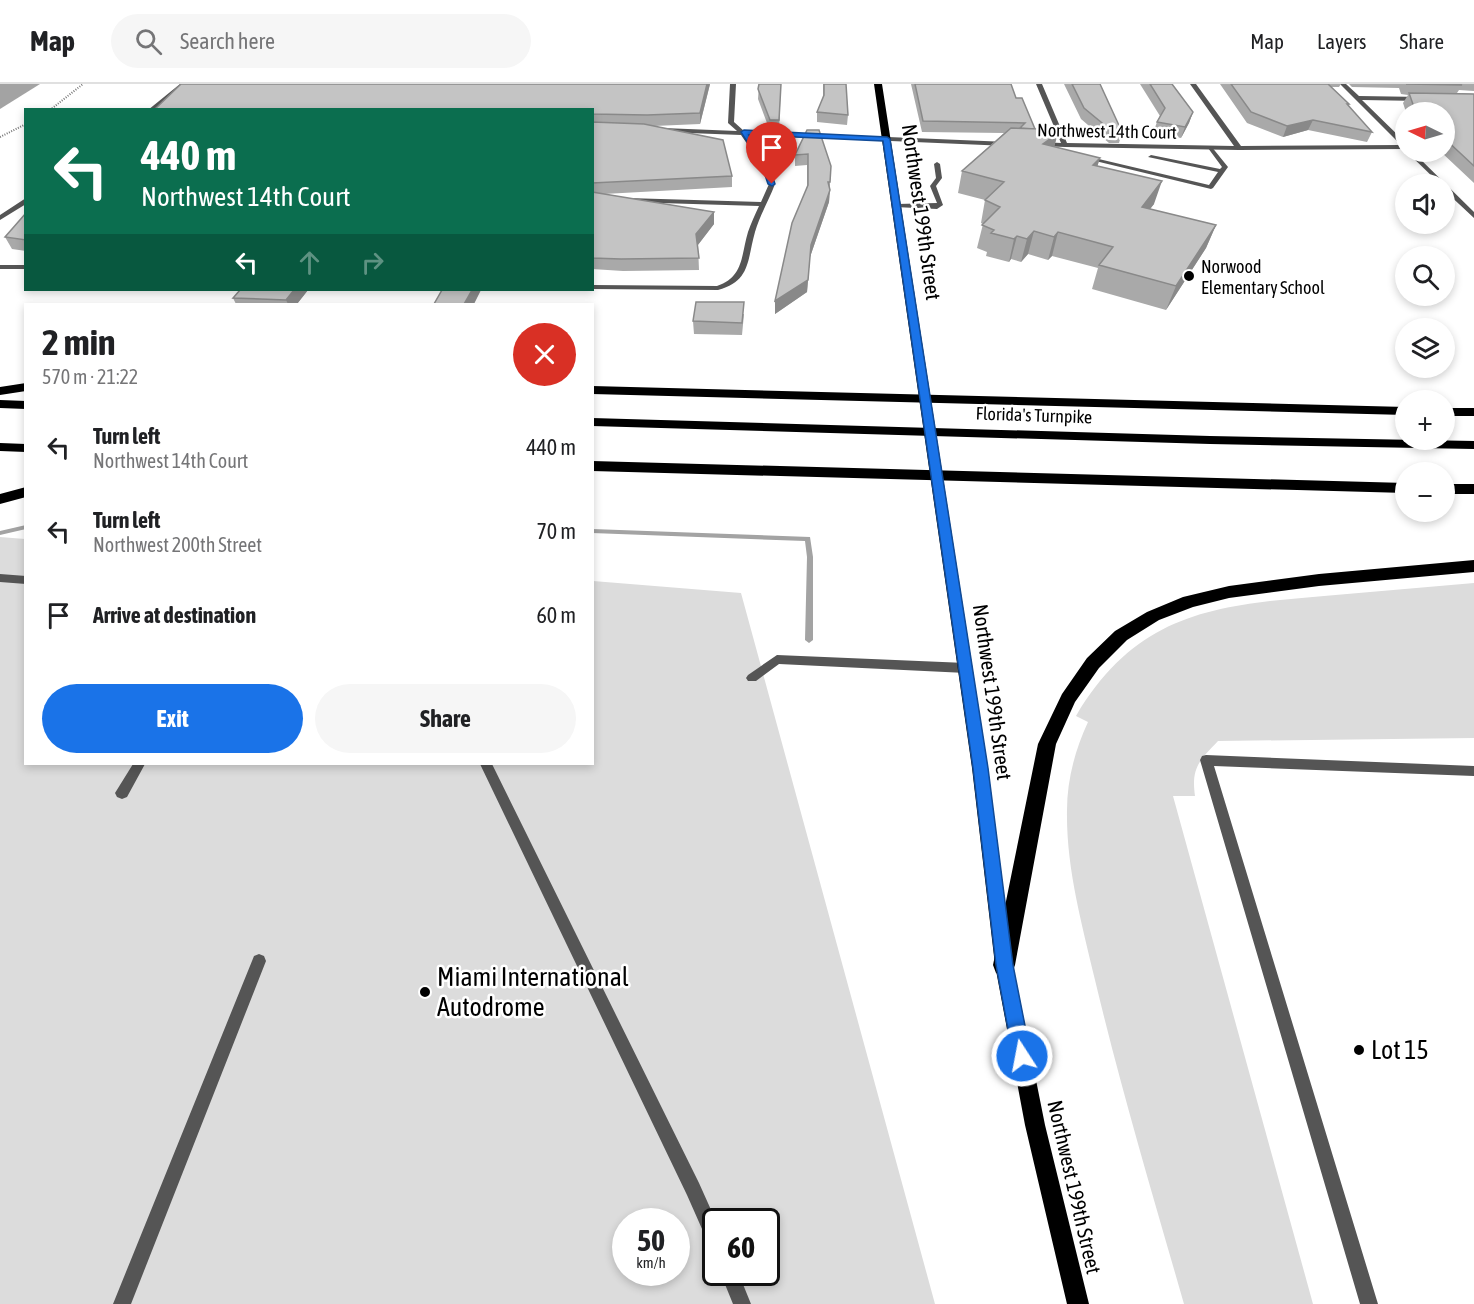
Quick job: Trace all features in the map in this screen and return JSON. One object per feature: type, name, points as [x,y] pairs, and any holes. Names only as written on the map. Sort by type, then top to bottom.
[{"type":"highway","points":[[0,391],[24,387]]},
{"type":"highway","points":[[594,390],[1395,411]]},
{"type":"highway","points":[[0,404],[24,405]]},
{"type":"highway","points":[[1455,412],[1474,412]]},
{"type":"highway","name":"Florida's Turnpike","points":[[594,422],[1474,445]]},
{"type":"highway","points":[[0,447],[24,448]]},
{"type":"highway","points":[[594,465],[1395,488]]},
{"type":"highway","points":[[1455,489],[1474,489]]},
{"type":"highway","points":[[0,499],[24,493]]},
{"type":"highway","points":[[1004,965],[1047,744],[1058,715],[1077,683],[1118,639],[1168,608],[1224,591],[1262,585],[1474,566]]},
{"type":"main road","name":"Northwest 199th Street","points":[[878,84],[966,668],[1004,965],[1035,1125],[1078,1304]]},
{"type":"street","points":[[154,108],[184,84]]},
{"type":"street","points":[[594,287],[718,288],[730,284],[743,270],[752,231],[772,184],[765,166],[744,132],[731,123],[733,84]]},
{"type":"street","points":[[1039,84],[1065,145]]},
{"type":"street","points":[[1193,84],[1239,148]]},
{"type":"street","points":[[1343,84],[1395,136]]},
{"type":"street","points":[[1357,98],[1426,99]]},
{"type":"street","name":"Northwest 14th Court","points":[[651,130],[1019,144]]},
{"type":"street","name":"Northwest 14th Court","points":[[1030,144],[1211,148],[1395,147]]},
{"type":"street","points":[[1086,158],[1210,187],[1225,167],[1211,148]]},
{"type":"street","points":[[1151,157],[1222,171]]},
{"type":"street","points":[[1420,162],[1433,174]]},
{"type":"street","points":[[897,206],[936,207],[941,204],[933,186],[939,178],[937,164]]},
{"type":"street","points":[[1455,196],[1474,216]]},
{"type":"street","points":[[615,200],[764,204]]},
{"type":"street","points":[[0,218],[24,201]]},
{"type":"street","points":[[0,267],[24,267]]},
{"type":"street","points":[[0,576],[24,573]]},
{"type":"street","points":[[0,576],[24,580]]},
{"type":"street","points":[[752,678],[777,658],[966,668]]},
{"type":"street","points":[[1369,1304],[1206,760],[1474,771]]},
{"type":"street","points":[[122,793],[138,765]]},
{"type":"street","points":[[486,765],[702,1209]]},
{"type":"street","points":[[122,1304],[259,961]]},
{"type":"street","points":[[735,1286],[742,1304]]},
{"type":"path","points":[[53,108],[83,84]]},
{"type":"path","points":[[0,137],[24,125]]},
{"type":"shaded area","points":[[0,84],[40,84],[0,109]]},
{"type":"shaded area","name":"Miami International Autodrome","points":[[0,537],[24,539],[24,765],[594,765],[594,581],[741,593],[935,1304],[0,1304]]},
{"type":"shaded area","points":[[1474,583],[1474,738],[1218,741],[1198,766],[1194,778],[1195,796],[1173,796],[1313,1304],[1184,1304],[1116,1061],[1076,896],[1067,832],[1067,799],[1079,743],[1088,722],[1076,716],[1100,682],[1125,655],[1153,635],[1182,621],[1248,604]]},
{"type":"building","points":[[181,84],[707,84],[700,113],[594,114],[594,108],[156,108]]},
{"type":"building","points":[[759,84],[781,84],[779,120],[770,120],[758,89]]},
{"type":"building","points":[[824,84],[846,84],[848,115],[817,112],[824,95]]},
{"type":"building","points":[[915,84],[1011,84],[1016,98],[1022,98],[1035,129],[1020,128],[1025,123],[923,121]]},
{"type":"building","points":[[1072,84],[1100,84],[1122,132],[1113,132],[1084,108]]},
{"type":"building","points":[[1150,84],[1172,84],[1193,112],[1185,127],[1157,122],[1165,108]]},
{"type":"building","points":[[1231,84],[1328,84],[1349,104],[1347,104],[1372,132],[1313,120],[1287,126],[1251,112]]},
{"type":"building","points":[[1406,84],[1459,84],[1462,85]]},
{"type":"building","points":[[1409,93],[1474,94],[1474,166],[1455,148],[1455,102],[1412,102]]},
{"type":"building","points":[[594,122],[644,124],[723,140],[732,176],[594,183]]},
{"type":"building","points":[[1011,128],[1043,129],[1058,133],[1043,144],[1100,158],[1093,165],[1162,181],[1142,207],[1216,225],[1176,286],[1099,265],[1113,247],[1058,232],[1054,237],[1034,231],[1027,239],[1017,236],[1014,239],[991,233],[994,230],[982,225],[1000,207],[985,200],[1004,182],[962,171]]},
{"type":"building","points":[[807,130],[819,130],[831,166],[830,182],[828,182],[830,190],[811,245],[808,280],[775,301],[792,223],[808,185],[808,154],[795,155]]},
{"type":"building","points":[[594,192],[714,212],[696,234],[699,258],[594,258]]},
{"type":"building","points":[[24,215],[24,240],[5,237]]},
{"type":"building","points":[[239,291],[293,291],[286,300],[233,298]]},
{"type":"building","points":[[441,291],[471,291],[465,303],[435,303]]},
{"type":"building","points":[[696,302],[744,302],[742,323],[693,321]]},
{"type":"waterway","points":[[0,533],[24,527]]},
{"type":"waterway","points":[[594,531],[808,539],[810,557],[809,640]]},
{"type":"place","name":"Norwood Elementary School","points":[[1189,276]]},
{"type":"place","name":"Miami International Autodrome","points":[[425,992]]},
{"type":"place","name":"Lot 15","points":[[1359,1050]]},
{"type":"route","points":[[772,184],[765,166],[744,132],[887,139],[980,768],[1004,965],[1022,1056]]}]
